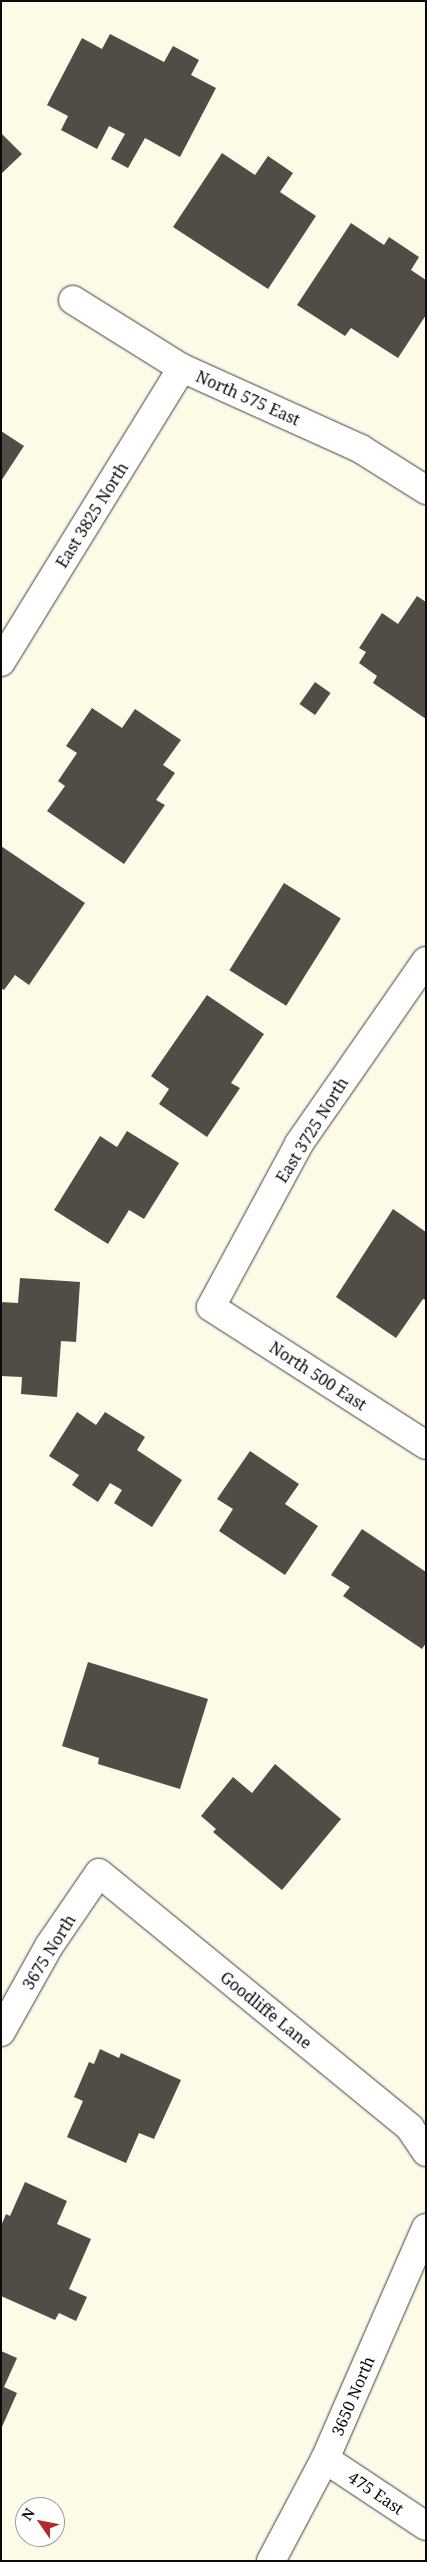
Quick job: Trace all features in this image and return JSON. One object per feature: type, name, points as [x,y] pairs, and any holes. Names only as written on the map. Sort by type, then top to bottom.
[{"type":"street","name":"North 575 East","points":[[73,300],[182,368],[362,449],[426,490]]},
{"type":"street","name":"East 3825 North","points":[[1,662],[182,368]]},
{"type":"street","name":"East 3725 North","points":[[211,1307],[299,1144],[426,961]]},
{"type":"street","name":"North 500 East","points":[[211,1307],[426,1445]]},
{"type":"street","name":"3675 North","points":[[1,2032],[49,1946],[99,1873]]},
{"type":"street","name":"Goodliffe Lane","points":[[99,1873],[410,2128],[426,2152]]},
{"type":"street","name":"3650 North","points":[[271,2561],[325,2459],[426,2228]]},
{"type":"street","name":"475 East","points":[[325,2459],[426,2526]]},
{"type":"building","points":[[110,34],[164,62],[173,46],[199,60],[191,75],[216,88],[180,157],[145,138],[128,168],[111,159],[125,134],[109,126],[97,149],[61,130],[68,116],[47,105],[82,38],[102,49]]},
{"type":"building","points":[[1,133],[22,154],[1,174]]},
{"type":"building","points":[[222,153],[255,175],[268,156],[293,173],[280,192],[316,216],[268,289],[173,227]]},
{"type":"building","points":[[351,223],[384,245],[389,237],[419,257],[411,270],[426,280],[426,315],[398,358],[351,328],[345,336],[297,305]]},
{"type":"building","points":[[1,431],[24,446],[1,481]]},
{"type":"building","points":[[417,596],[426,602],[426,719],[373,683],[377,676],[359,663],[366,652],[359,648],[382,613],[398,624]]},
{"type":"building","points":[[315,682],[331,693],[315,715],[300,704]]},
{"type":"building","points":[[92,708],[122,728],[135,709],[181,740],[163,765],[175,773],[156,800],[165,805],[124,864],[47,811],[65,786],[58,781],[77,753],[66,746]]},
{"type":"building","points":[[1,846],[85,903],[29,985],[15,975],[4,990],[1,988]]},
{"type":"building","points":[[284,883],[341,919],[286,1006],[229,970]]},
{"type":"building","points":[[207,995],[264,1034],[231,1083],[240,1088],[207,1137],[159,1104],[169,1089],[151,1076]]},
{"type":"building","points":[[127,1131],[179,1163],[144,1219],[129,1210],[108,1244],[54,1210],[100,1136],[117,1147]]},
{"type":"building","points":[[393,1209],[426,1232],[426,1300],[423,1299],[396,1338],[336,1297]]},
{"type":"building","points":[[20,1278],[80,1282],[76,1342],[61,1341],[57,1397],[21,1394],[22,1377],[1,1376],[1,1302],[18,1303]]},
{"type":"building","points":[[77,1412],[96,1425],[105,1412],[145,1437],[137,1450],[182,1480],[152,1527],[114,1503],[122,1490],[110,1483],[98,1502],[72,1485],[79,1475],[49,1456]]},
{"type":"building","points":[[250,1451],[299,1484],[285,1504],[318,1526],[285,1575],[219,1531],[233,1509],[217,1499]]},
{"type":"building","points":[[362,1529],[426,1572],[426,1643],[422,1649],[343,1596],[350,1587],[331,1575]]},
{"type":"building","points":[[88,1662],[208,1699],[180,1789],[98,1764],[99,1758],[62,1746]]},
{"type":"building","points":[[275,1764],[341,1819],[282,1890],[213,1832],[216,1829],[201,1816],[233,1777],[252,1793]]},
{"type":"building","points":[[100,2049],[119,2058],[121,2053],[181,2080],[154,2139],[139,2133],[126,2163],[67,2137],[83,2101],[74,2097],[89,2062],[94,2064]]},
{"type":"building","points":[[25,2182],[67,2201],[57,2224],[91,2239],[69,2289],[87,2297],[76,2321],[59,2313],[55,2320],[1,2296],[1,2226],[6,2214],[10,2216]]},
{"type":"building","points":[[1,2351],[17,2358],[4,2387],[17,2393],[1,2429]]}]
